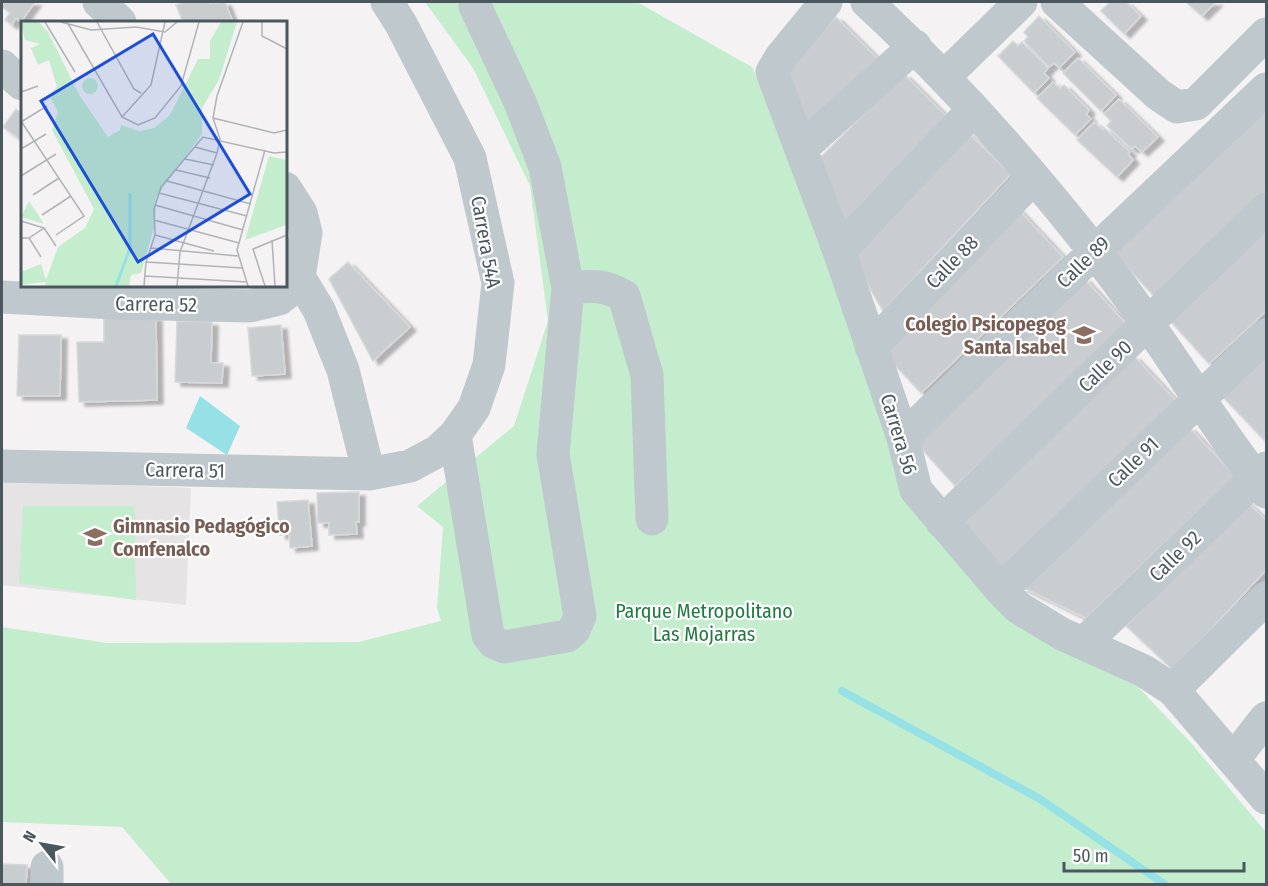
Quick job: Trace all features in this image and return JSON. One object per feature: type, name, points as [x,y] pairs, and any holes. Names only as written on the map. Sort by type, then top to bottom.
[{"type":"street","points":[[99,2],[119,21]]},
{"type":"street","name":"Carrera 54A","points":[[369,474],[410,466],[438,451],[455,435],[474,408],[489,365],[498,283],[470,158],[401,24],[387,2]]},
{"type":"street","name":"Carrera 56","points":[[826,2],[771,72],[839,251],[903,438],[916,490],[1018,608],[1062,634],[1144,671],[1173,690],[1266,798]]},
{"type":"street","points":[[867,2],[915,46],[944,77],[1095,251],[1200,398],[1263,479]]},
{"type":"street","points":[[944,77],[1021,2]]},
{"type":"street","points":[[1057,2],[1159,95],[1177,107],[1196,104],[1266,34]]},
{"type":"street","points":[[455,435],[488,635],[493,642],[504,647],[567,636],[574,630],[580,616],[553,454],[568,288],[544,167],[520,102],[475,6]]},
{"type":"street","points":[[801,149],[915,46]]},
{"type":"street","points":[[2,66],[21,83]]},
{"type":"street","name":"Calle 89","points":[[903,438],[1266,89]]},
{"type":"street","points":[[839,251],[973,110]]},
{"type":"street","name":"Calle 88","points":[[871,347],[1033,178]]},
{"type":"street","points":[[286,190],[301,213],[306,233],[299,277],[319,310],[343,370],[369,474]]},
{"type":"street","name":"Calle 90","points":[[942,522],[1266,209]]},
{"type":"street","name":"Carrera 52","points":[[2,297],[113,303],[250,306],[279,299],[293,288],[299,277]]},
{"type":"street","points":[[568,288],[597,285],[609,287],[624,296],[647,375],[652,519]]},
{"type":"street","name":"Calle 91","points":[[1001,590],[1266,335]]},
{"type":"street","name":"Carrera 51","points":[[2,466],[369,474]]},
{"type":"street","name":"Calle 92","points":[[1084,643],[1263,479]]},
{"type":"street","points":[[1173,690],[1266,598]]},
{"type":"street","points":[[1234,759],[1266,718]]},
{"type":"shaded area","name":"Gimnasio Pedagógico Comfenalco","points":[[2,480],[191,488],[186,605],[2,585]]},
{"type":"green space","name":"Parque Metropolitano Las Mojarras","points":[[425,2],[637,2],[752,67],[871,347],[964,556],[1106,653],[1192,744],[1266,832],[1266,884],[171,884],[122,827],[2,822],[2,627],[107,643],[359,642],[441,621],[437,608],[443,527],[417,506],[514,426],[548,321],[530,186],[473,68]]},
{"type":"green space","points":[[23,506],[135,506],[136,600],[19,583]]},
{"type":"water","points":[[200,396],[240,426],[227,455],[186,428]]},
{"type":"building","points":[[3,2],[35,2],[21,22],[16,18],[12,25],[5,20],[10,13],[2,7]]},
{"type":"building","points":[[185,2],[209,2],[210,4],[225,2],[233,21],[183,21],[176,5]]},
{"type":"building","points":[[1110,2],[1126,2],[1141,16],[1124,34],[1101,11]]},
{"type":"building","points":[[1186,2],[1216,2],[1202,16]]},
{"type":"building","points":[[1039,16],[1075,52],[1059,68],[1054,63],[1049,67],[1024,41],[1028,37],[1024,32]]},
{"type":"building","points":[[836,17],[878,59],[807,131],[782,71]]},
{"type":"building","points":[[1013,41],[1018,46],[1022,42],[1048,68],[1044,73],[1049,78],[1034,93],[998,56]]},
{"type":"building","points":[[1078,58],[1116,95],[1101,111],[1063,73]]},
{"type":"building","points":[[904,74],[950,120],[845,227],[817,161]]},
{"type":"building","points":[[1053,82],[1060,88],[1064,85],[1089,110],[1086,114],[1091,119],[1075,135],[1037,98]]},
{"type":"building","points":[[1119,99],[1158,137],[1142,152],[1135,146],[1132,149],[1107,126],[1111,121],[1104,114]]},
{"type":"building","points":[[1266,105],[1266,191],[1154,296],[1111,250]]},
{"type":"building","points":[[16,109],[21,113],[21,140],[3,127]]},
{"type":"building","points":[[1094,122],[1130,152],[1128,154],[1133,160],[1117,177],[1077,140]]},
{"type":"building","points":[[966,131],[1011,174],[883,311],[850,254]]},
{"type":"building","points":[[1017,208],[1063,257],[921,393],[875,344]]},
{"type":"building","points":[[1266,220],[1266,311],[1209,364],[1164,314]]},
{"type":"building","points":[[348,262],[410,327],[373,361],[329,279]]},
{"type":"building","points":[[1084,278],[1129,327],[955,486],[911,437]]},
{"type":"building","points":[[156,317],[157,400],[79,402],[77,342],[104,342],[104,318]]},
{"type":"building","points":[[177,321],[212,322],[211,363],[223,363],[222,383],[175,382]]},
{"type":"building","points":[[281,325],[285,374],[252,376],[248,328]]},
{"type":"building","points":[[19,335],[61,335],[60,396],[17,396]]},
{"type":"building","points":[[1266,352],[1266,437],[1264,440],[1221,395]]},
{"type":"building","points":[[1134,356],[1178,403],[1004,569],[960,522]]},
{"type":"building","points":[[1189,427],[1235,476],[1086,618],[1022,587]]},
{"type":"building","points":[[359,492],[357,534],[329,535],[329,523],[318,523],[317,493]]},
{"type":"building","points":[[308,500],[312,546],[290,548],[289,534],[280,535],[277,502]]},
{"type":"building","points":[[1245,500],[1266,520],[1266,570],[1173,670],[1126,626]]},
{"type":"building","points":[[2,864],[27,865],[26,884],[2,884]]},
{"type":"waterway","points":[[842,691],[1040,799],[1164,884]]},
{"type":"place","name":"Colegio Psicopegog Santa Isabel","points":[[1084,335]]},
{"type":"place","name":"Gimnasio Pedagógico Comfenalco","points":[[95,537]]}]
